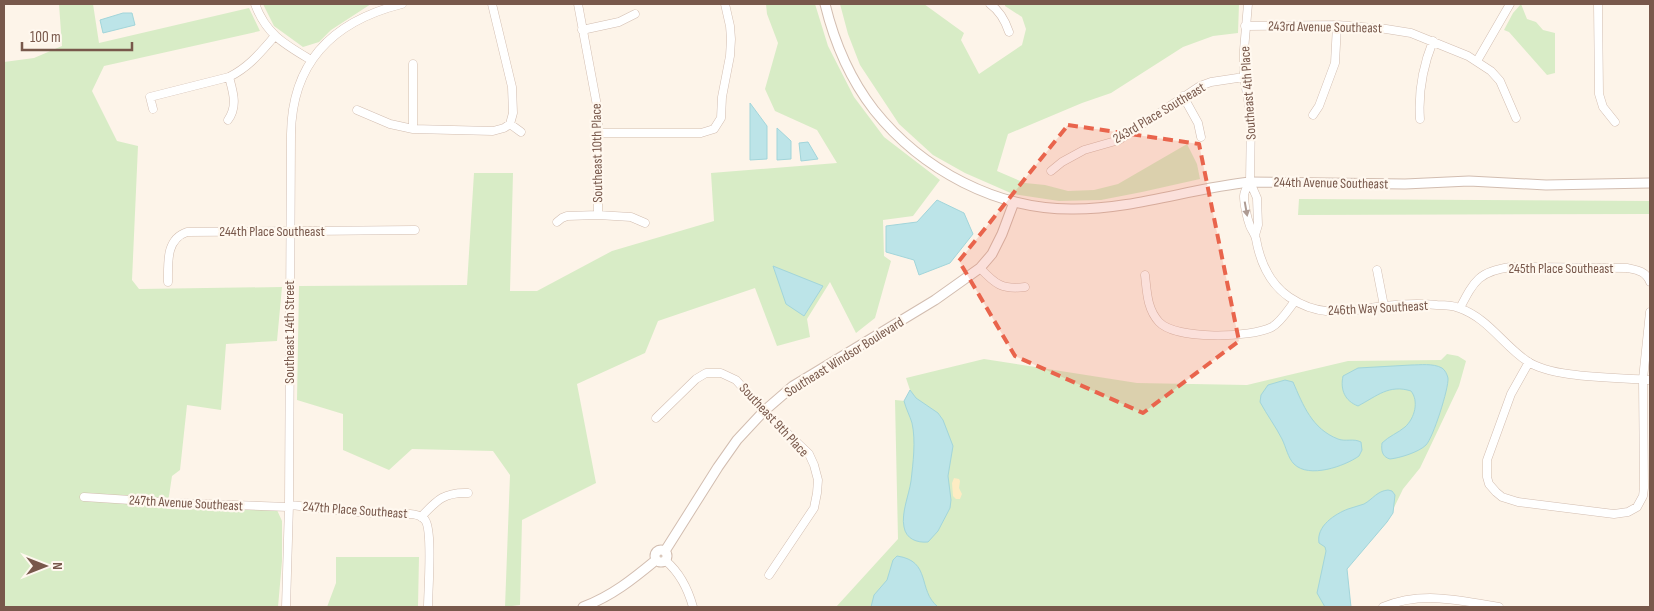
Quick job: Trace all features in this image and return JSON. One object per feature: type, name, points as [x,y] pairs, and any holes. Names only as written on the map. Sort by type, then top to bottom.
[{"type":"street","points":[[255,4],[265,25],[274,36],[311,60]]},
{"type":"street","name":"Southeast 14th Street","points":[[286,607],[292,114],[297,90],[311,60],[329,40],[356,20],[379,9],[402,4]]},
{"type":"street","points":[[357,110],[390,124],[413,129],[493,131],[510,124],[513,113],[512,88],[492,4]]},
{"type":"street","name":"Southeast 10th Place","points":[[578,4],[598,111],[598,215]]},
{"type":"street","points":[[598,133],[701,133],[714,129],[721,118],[722,97],[730,56],[730,26],[725,4]]},
{"type":"street","name":"244th Avenue Southeast","points":[[825,4],[834,34],[855,80],[874,109],[896,133],[922,156],[952,177],[980,190],[1014,202],[1073,209],[1099,208],[1227,184],[1250,182],[1404,184],[1470,181],[1546,185],[1650,183]]},
{"type":"street","points":[[990,4],[998,10],[1010,32]]},
{"type":"street","name":"Southeast 4th Place","points":[[1248,4],[1245,26],[1244,78],[1251,116],[1250,182],[1256,198],[1258,225],[1255,235]]},
{"type":"street","points":[[1477,61],[1510,4]]},
{"type":"street","points":[[1598,4],[1600,102],[1615,122]]},
{"type":"street","points":[[582,30],[619,22],[635,14]]},
{"type":"street","points":[[1313,115],[1319,106],[1335,64],[1337,25]]},
{"type":"street","name":"243rd Avenue Southeast","points":[[1245,26],[1337,25],[1386,28],[1411,33],[1452,48],[1477,61],[1491,71],[1500,81],[1516,118]]},
{"type":"street","points":[[152,109],[150,97],[229,77],[247,67],[274,36]]},
{"type":"street","points":[[1420,119],[1420,92],[1423,72],[1433,41]]},
{"type":"street","points":[[413,64],[413,129]]},
{"type":"street","points":[[228,120],[234,112],[235,101],[229,77]]},
{"type":"street","name":"243rd Place Southeast","points":[[1051,171],[1062,162],[1084,150],[1119,140],[1200,86],[1211,82],[1244,78]]},
{"type":"street","points":[[1183,96],[1198,123],[1200,136]]},
{"type":"street","points":[[510,124],[521,132]]},
{"type":"street","name":"Southeast 4th Place","points":[[1250,182],[1244,194],[1249,225],[1255,235],[1258,252],[1266,272],[1282,292],[1295,301]]},
{"type":"street","name":"Southeast Windsor Boulevard","points":[[583,607],[610,595],[626,584],[656,560],[657,551],[665,556],[722,460],[737,440],[764,411],[793,386],[935,300],[980,268],[992,254],[1014,202]]},
{"type":"street","points":[[557,222],[567,216],[598,215],[631,217],[645,223]]},
{"type":"street","name":"244th Place Southeast","points":[[168,282],[170,251],[175,238],[180,234],[196,231],[415,230]]},
{"type":"street","points":[[980,268],[993,282],[1002,287],[1025,287]]},
{"type":"street","name":"245th Place Southeast","points":[[1460,308],[1477,279],[1490,271],[1500,268],[1626,268],[1643,272],[1649,279]]},
{"type":"street","points":[[1377,270],[1384,306]]},
{"type":"street","points":[[1145,275],[1148,300],[1155,317],[1161,324],[1171,330],[1185,334],[1242,335],[1263,331],[1274,326],[1295,301]]},
{"type":"street","name":"246th Way Southeast","points":[[1295,301],[1316,310],[1341,313],[1384,306],[1423,304],[1460,308],[1488,324],[1509,347],[1538,368],[1563,374],[1646,379]]},
{"type":"street","points":[[1528,362],[1511,394],[1490,450],[1485,469],[1489,484],[1502,497],[1518,502],[1614,514],[1628,512],[1637,507],[1643,496],[1644,488],[1646,379],[1650,312]]},
{"type":"street","name":"Southeast 9th Place","points":[[656,418],[696,379],[706,373],[728,374],[809,454],[818,480],[814,508],[769,575]]},
{"type":"street","points":[[428,607],[429,537],[428,526],[422,517],[448,494],[456,492],[468,493]]},
{"type":"street","name":"247th Avenue Southeast","points":[[84,497],[177,503],[288,506]]},
{"type":"street","name":"247th Place Southeast","points":[[288,506],[329,508],[360,513],[412,514],[422,517]]},
{"type":"street","points":[[665,556],[682,580],[690,595],[693,607]]},
{"type":"street","points":[[1382,607],[1411,599],[1430,597],[1450,598],[1499,607]]},
{"type":"highlighted area","points":[[1068,125],[1199,144],[1239,341],[1143,413],[1015,356],[959,261]]},
{"type":"green space","points":[[59,4],[93,4],[99,43],[249,8],[260,31],[104,66],[92,91],[117,141],[138,146],[132,280],[139,289],[282,287],[277,341],[226,344],[221,410],[187,405],[180,470],[172,476],[167,509],[277,510],[282,521],[282,561],[278,607],[4,607],[4,62],[34,58],[62,46]]},
{"type":"green space","points":[[263,4],[371,4],[331,30],[319,42],[303,47],[274,26]]},
{"type":"green space","points":[[766,4],[815,4],[828,46],[854,97],[884,137],[940,180],[913,216],[883,220],[884,256],[891,261],[875,318],[856,333],[830,282],[807,319],[810,337],[777,346],[755,288],[658,321],[645,353],[577,384],[596,483],[522,520],[520,605],[505,607],[510,475],[493,451],[412,449],[389,470],[343,450],[343,414],[297,400],[299,286],[467,285],[474,173],[513,173],[510,291],[537,291],[612,251],[714,221],[711,173],[837,163],[817,130],[775,111],[765,89],[778,43],[767,14]]},
{"type":"green space","points":[[840,4],[924,4],[964,33],[961,40],[979,74],[1022,45],[1026,29],[1022,17],[1005,6],[1005,4],[1239,4],[1238,33],[1213,36],[1183,47],[1111,93],[1008,134],[997,171],[1025,183],[1045,185],[1068,191],[1094,190],[1118,184],[1187,144],[1197,164],[1200,179],[1101,200],[1059,201],[1013,194],[965,173],[933,155],[899,124],[860,65],[848,34]]},
{"type":"green space","points":[[1521,4],[1527,19],[1536,22],[1543,30],[1555,33],[1555,73],[1547,75],[1509,32],[1504,30],[1513,13]]},
{"type":"green space","points":[[1299,199],[1650,201],[1650,214],[1298,215]]},
{"type":"green space","points":[[1447,354],[1458,356],[1466,361],[1459,386],[1420,468],[1403,489],[1387,522],[1344,571],[1349,607],[836,607],[898,539],[895,400],[905,401],[910,390],[906,378],[984,359],[1137,383],[1247,385],[1348,361],[1441,360]]},
{"type":"green space","points":[[336,557],[419,557],[418,606],[327,607],[336,583]]},
{"type":"sand","points":[[954,478],[960,481],[959,488],[962,494],[960,499],[956,499],[953,496],[952,483]]},
{"type":"water","points":[[123,13],[132,13],[135,25],[103,33],[100,20]]},
{"type":"water","points":[[750,103],[767,126],[767,159],[750,160]]},
{"type":"water","points":[[777,128],[791,141],[791,159],[777,160]]},
{"type":"water","points":[[808,142],[818,159],[801,161],[799,143]]},
{"type":"water","points":[[937,200],[964,213],[973,234],[950,263],[919,275],[914,260],[886,252],[886,226],[917,222]]},
{"type":"water","points":[[773,266],[823,286],[804,316],[786,304]]},
{"type":"water","points":[[1431,365],[1442,368],[1448,378],[1446,392],[1436,423],[1426,445],[1409,454],[1390,459],[1385,457],[1383,453],[1382,443],[1405,427],[1411,419],[1415,409],[1415,400],[1411,391],[1403,389],[1390,390],[1358,406],[1344,394],[1342,386],[1343,376],[1358,368]]},
{"type":"water","points":[[1285,380],[1293,382],[1310,415],[1321,429],[1338,439],[1361,442],[1362,450],[1359,456],[1345,464],[1317,471],[1301,468],[1292,462],[1280,434],[1260,402],[1261,395],[1268,385]]},
{"type":"water","points":[[910,390],[916,398],[938,413],[943,420],[953,446],[948,476],[950,508],[938,531],[928,542],[916,541],[907,535],[903,522],[911,481],[914,452],[912,423],[904,401]]},
{"type":"water","points":[[1388,490],[1392,491],[1395,495],[1393,513],[1347,569],[1351,607],[1325,607],[1317,593],[1326,551],[1325,547],[1319,543],[1320,531],[1323,526],[1338,514],[1364,504],[1378,494]]},
{"type":"water","points":[[897,556],[908,559],[920,570],[928,593],[938,607],[871,607],[874,595],[887,580],[893,560]]}]
